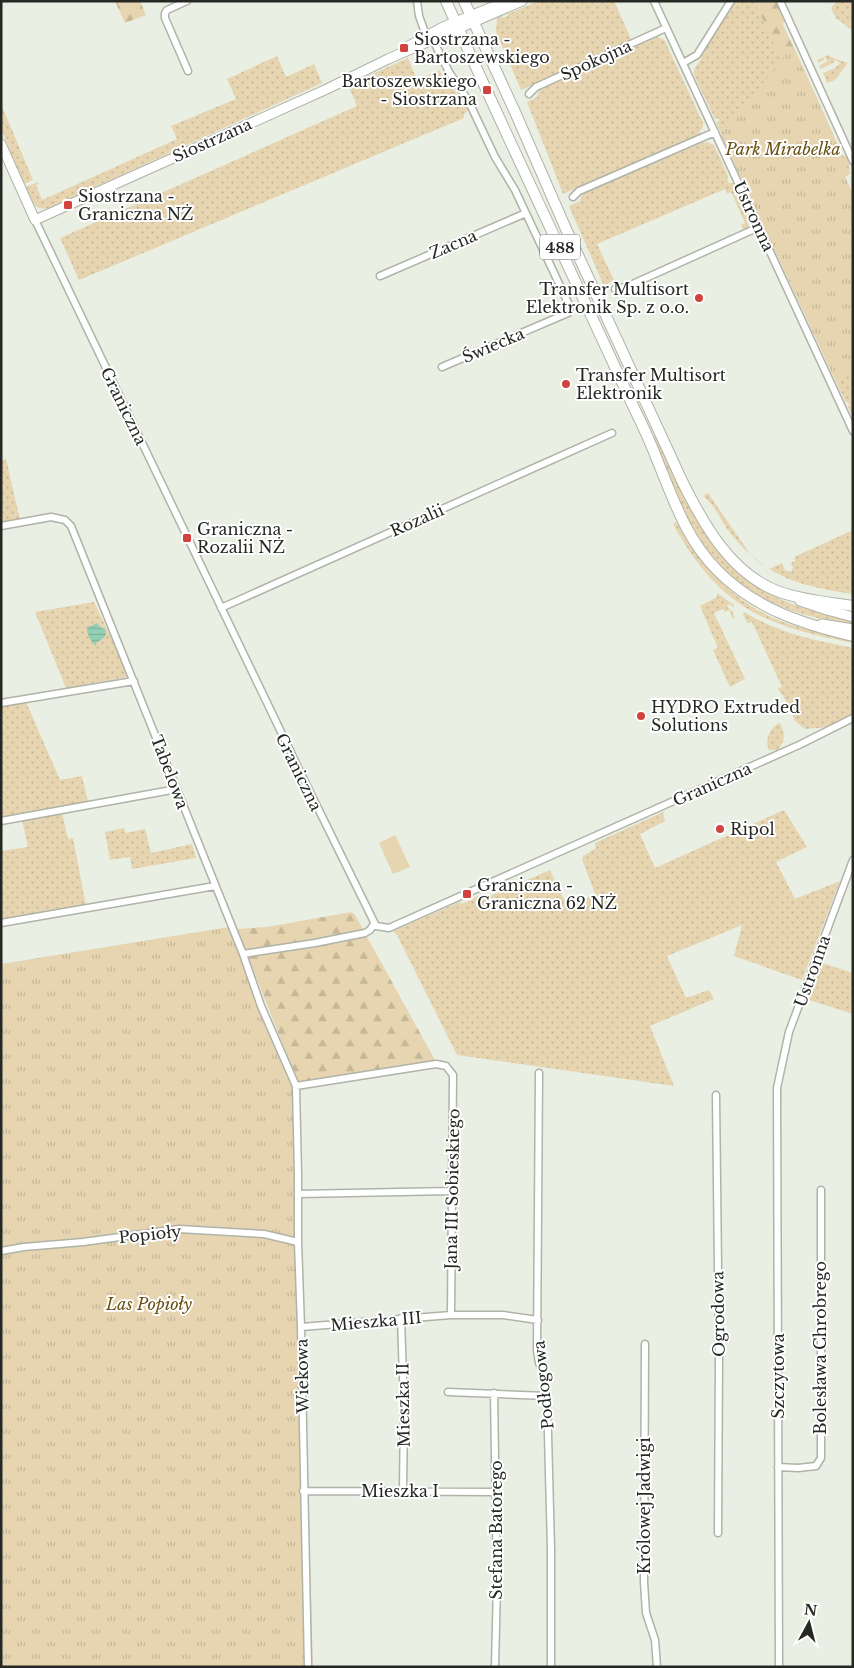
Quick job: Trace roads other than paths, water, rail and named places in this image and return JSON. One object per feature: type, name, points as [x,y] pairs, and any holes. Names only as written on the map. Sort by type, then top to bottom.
[{"type":"main road","name":"488","points":[[446,1],[638,415],[689,533],[709,562],[736,588],[771,610],[806,624],[853,636]]},
{"type":"main road","name":"488","points":[[464,1],[532,148],[566,229],[692,502],[711,533],[726,553],[756,579],[780,592],[810,600],[853,606]]},
{"type":"street","points":[[187,1],[167,10],[165,18],[188,71]]},
{"type":"street","points":[[417,1],[419,16],[430,38],[449,72],[468,100],[495,156],[526,213]]},
{"type":"street","name":"Siostrzana","points":[[472,19],[507,1]]},
{"type":"street","name":"Siostrzana","points":[[35,220],[327,89],[457,25],[522,1]]},
{"type":"street","name":"Ustronna","points":[[654,1],[853,431]]},
{"type":"street","points":[[682,63],[696,55],[731,1]]},
{"type":"street","points":[[780,1],[853,161]]},
{"type":"street","name":"Spokojna","points":[[529,94],[536,87],[666,28]]},
{"type":"street","points":[[572,197],[579,191],[715,132]]},
{"type":"street","name":"Graniczna","points":[[1,144],[35,220],[374,924],[379,927],[389,928],[791,749],[835,729],[853,718]]},
{"type":"street","name":"Zacna","points":[[380,276],[526,213]]},
{"type":"street","name":"Świecka","points":[[442,368],[568,313],[570,310],[526,213]]},
{"type":"street","points":[[615,289],[628,286],[759,227]]},
{"type":"street","name":"Rozalii","points":[[221,608],[612,433]]},
{"type":"street","name":"Tabelowa","points":[[1,526],[51,517],[61,518],[69,523],[74,531],[215,886],[244,954],[260,1006],[296,1086]]},
{"type":"street","points":[[780,592],[812,606],[853,617]]},
{"type":"street","points":[[806,624],[823,624],[853,629]]},
{"type":"street","points":[[1,703],[134,681]]},
{"type":"street","points":[[1,821],[177,789]]},
{"type":"street","name":"Ustronna","points":[[777,1084],[789,1032],[853,860]]},
{"type":"street","points":[[1,923],[215,886]]},
{"type":"street","points":[[244,954],[365,933],[374,924]]},
{"type":"street","name":"Jana III Sobieskiego","points":[[296,1086],[436,1064],[446,1066],[453,1075],[451,1314]]},
{"type":"street","name":"Podłogowa","points":[[539,1074],[537,1350],[539,1363],[544,1371],[547,1396],[550,1667]]},
{"type":"street","name":"Szczytowa","points":[[777,1084],[779,1667]]},
{"type":"street","name":"Wiekowa","points":[[296,1086],[308,1667]]},
{"type":"street","name":"Ogrodowa","points":[[716,1095],[718,1533]]},
{"type":"street","name":"Bolesława Chrobrego","points":[[778,1467],[798,1468],[816,1466],[821,1458],[821,1190]]},
{"type":"street","points":[[298,1194],[451,1191]]},
{"type":"street","name":"Popioły","points":[[1,1251],[179,1229],[264,1234],[298,1242]]},
{"type":"street","name":"Mieszka III","points":[[302,1327],[451,1314],[503,1315],[538,1320]]},
{"type":"street","name":"Mieszka II","points":[[401,1318],[404,1409],[403,1491]]},
{"type":"street","name":"Królowej Jadwigi","points":[[645,1344],[644,1582],[646,1613],[655,1640],[657,1667]]},
{"type":"street","points":[[448,1392],[547,1396]]},
{"type":"street","name":"Stefana Batorego","points":[[494,1393],[497,1583],[494,1667]]},
{"type":"street","name":"Mieszka I","points":[[304,1490],[496,1492]]},
{"type":"place","name":"Siostrzana - Bartoszewskiego","points":[[404,48]]},
{"type":"place","name":"Bartoszewskiego - Siostrzana","points":[[487,90]]},
{"type":"place","name":"Siostrzana - Graniczna NŻ","points":[[68,205]]},
{"type":"place","name":"Transfer Multisort Elektronik Sp. z o.o.","points":[[699,298]]},
{"type":"place","name":"Transfer Multisort Elektronik","points":[[566,384]]},
{"type":"place","name":"Graniczna - Rozalii NŻ","points":[[187,538]]},
{"type":"place","name":"HYDRO Extruded Solutions","points":[[641,716]]},
{"type":"place","name":"Ripol","points":[[720,829]]},
{"type":"place","name":"Graniczna - Graniczna 62 NŻ","points":[[467,894]]},
{"type":"park label","name":"Park Mirabelka","points":[[783,149]]},
{"type":"park label","name":"Las Popioły","points":[[149,1304]]}]
